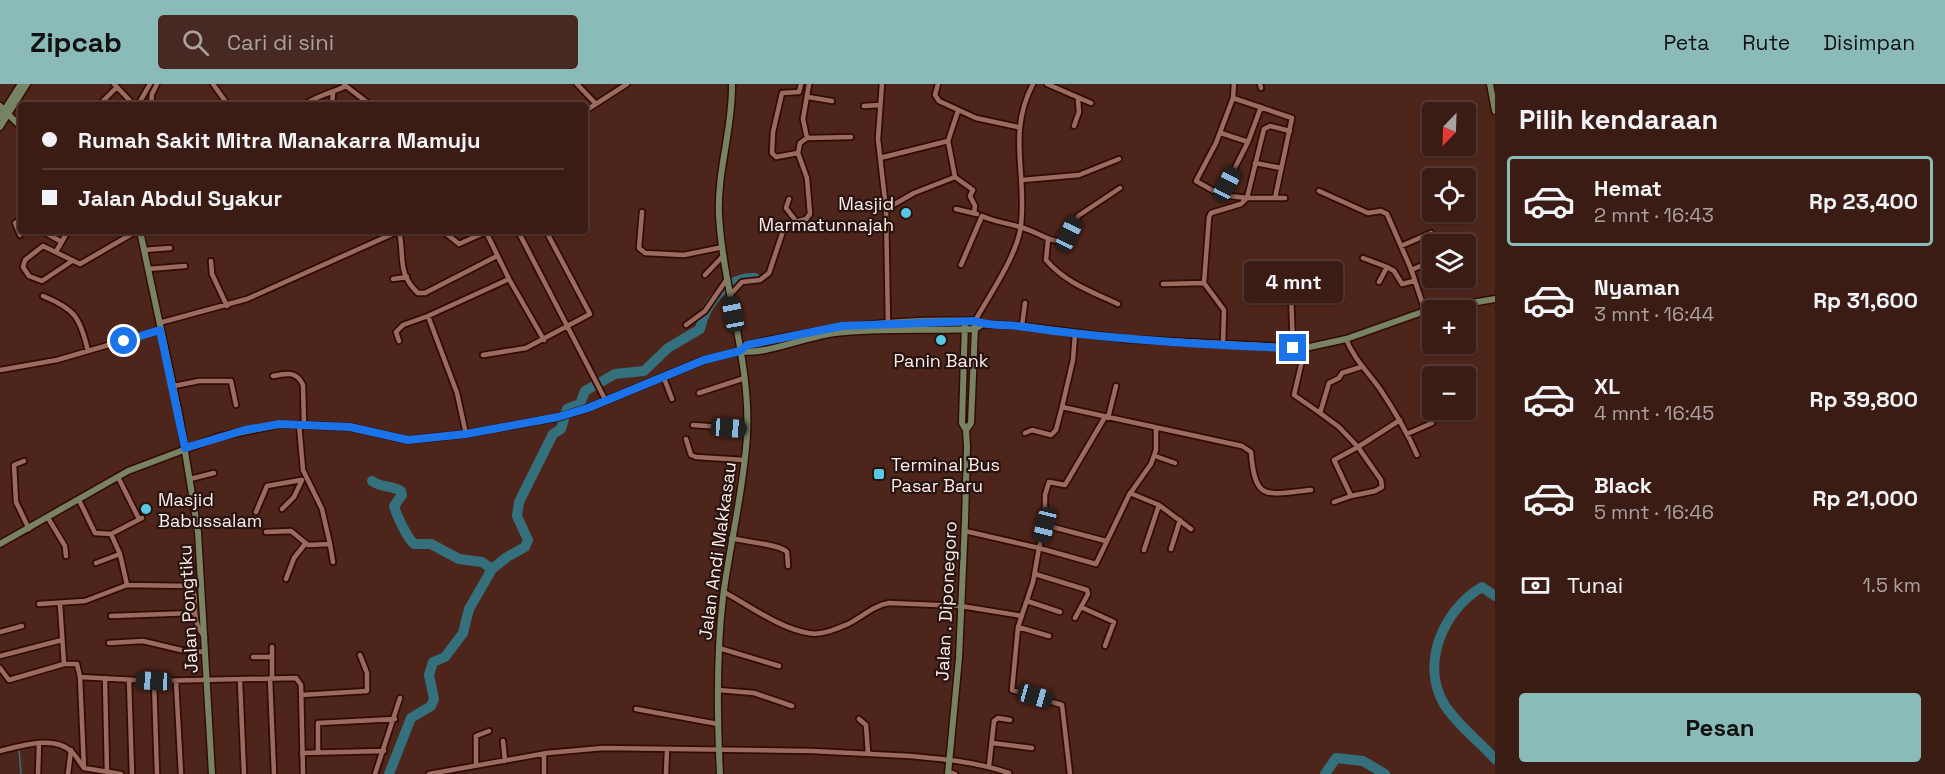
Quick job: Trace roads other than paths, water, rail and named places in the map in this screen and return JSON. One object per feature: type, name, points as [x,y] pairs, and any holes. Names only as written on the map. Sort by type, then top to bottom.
[{"type":"street","points":[[0,117],[21,84]]},
{"type":"street","points":[[0,127],[5,110],[27,84]]},
{"type":"street","points":[[140,102],[150,84]]},
{"type":"street","points":[[151,102],[156,84]]},
{"type":"street","points":[[213,84],[226,102]]},
{"type":"street","points":[[577,84],[595,103]]},
{"type":"street","points":[[588,109],[627,84]]},
{"type":"street","name":"Jalan Andi Makkasau","points":[[720,774],[719,648],[724,592],[747,429],[746,378],[728,287],[719,218],[719,175],[731,113],[732,84]]},
{"type":"street","points":[[801,84],[805,93]]},
{"type":"street","points":[[807,138],[803,119],[805,93],[810,84]]},
{"type":"street","points":[[882,84],[879,105],[880,158],[886,209],[888,331]]},
{"type":"street","points":[[938,84],[934,95],[936,99],[958,111],[1000,125],[1018,127]]},
{"type":"street","points":[[965,321],[962,423],[966,430],[971,423],[975,321],[1009,256],[1021,227],[1022,180],[1018,127],[1024,101],[1033,84]]},
{"type":"street","points":[[1047,84],[1091,103]]},
{"type":"street","points":[[1234,84],[1233,98],[1221,133],[1195,180],[1221,195],[1286,198]]},
{"type":"street","points":[[1490,84],[1495,111]]},
{"type":"street","points":[[307,102],[333,93],[345,85],[366,102]]},
{"type":"street","points":[[102,102],[116,86],[131,102]]},
{"type":"street","points":[[332,102],[333,93]]},
{"type":"street","points":[[798,153],[776,157],[772,146],[782,93],[805,93],[832,101]]},
{"type":"street","points":[[1074,126],[1079,112],[1079,102],[1076,98]]},
{"type":"street","points":[[1233,98],[1292,117],[1275,198]]},
{"type":"street","points":[[864,106],[879,105]]},
{"type":"street","points":[[1221,195],[1248,142],[1261,107]]},
{"type":"street","points":[[5,110],[18,124]]},
{"type":"street","points":[[958,111],[948,141],[955,177],[973,190],[970,196],[975,206],[974,213]]},
{"type":"street","points":[[1223,345],[1224,310],[1203,283],[1210,216],[1241,204],[1247,198],[1266,127],[1290,131]]},
{"type":"street","points":[[1221,133],[1248,142]]},
{"type":"street","points":[[686,324],[705,311],[728,287],[742,282],[760,280],[769,273],[784,235],[784,227],[795,219],[806,219],[810,214],[807,178],[798,153],[800,143],[807,138],[851,137]]},
{"type":"street","points":[[880,158],[948,141]]},
{"type":"street","points":[[1022,180],[1079,175],[1119,159]]},
{"type":"street","points":[[1255,163],[1281,168]]},
{"type":"street","points":[[886,209],[914,193],[955,177]]},
{"type":"street","points":[[956,209],[974,213],[994,222],[1021,227],[1048,240],[1066,242],[1078,216],[1120,188]]},
{"type":"street","points":[[1319,191],[1368,213],[1386,213],[1411,270],[1422,303]]},
{"type":"street","points":[[789,199],[786,208],[795,219]]},
{"type":"street","points":[[642,212],[638,241],[639,248],[645,253],[684,255],[723,246]]},
{"type":"street","points":[[961,265],[982,216]]},
{"type":"street","points":[[1401,246],[1431,233]]},
{"type":"street","points":[[47,234],[60,241]]},
{"type":"street","points":[[57,250],[66,234]]},
{"type":"street","points":[[72,261],[42,281],[25,272],[22,267],[25,260],[40,247],[57,250],[72,261],[81,263],[133,234]]},
{"type":"street","name":"Jalan Pongtiku","points":[[139,234],[174,386],[198,531],[212,774]]},
{"type":"street","points":[[0,370],[37,365],[88,351],[227,306],[392,234]]},
{"type":"street","points":[[399,234],[400,262],[416,292],[422,293],[497,256]]},
{"type":"street","points":[[447,234],[459,244],[482,234]]},
{"type":"street","points":[[488,234],[509,279],[544,340]]},
{"type":"street","points":[[520,234],[606,401]]},
{"type":"street","points":[[483,355],[523,349],[590,314],[548,234]]},
{"type":"street","points":[[1048,240],[1046,260],[1059,275],[1078,287],[1118,303]]},
{"type":"street","points":[[144,250],[170,248]]},
{"type":"street","points":[[705,275],[724,255]]},
{"type":"street","points":[[1363,258],[1394,271],[1402,284],[1414,281]]},
{"type":"street","points":[[211,261],[212,274],[227,306]]},
{"type":"street","points":[[1411,270],[1422,265]]},
{"type":"street","points":[[148,269],[185,266]]},
{"type":"street","points":[[1379,282],[1387,267]]},
{"type":"street","points":[[393,279],[407,278]]},
{"type":"street","points":[[399,342],[396,333],[399,327],[509,279]]},
{"type":"street","points":[[1163,284],[1203,283]]},
{"type":"street","points":[[1293,348],[1291,294],[1306,288],[1323,288]]},
{"type":"street","points":[[43,296],[70,308],[80,324],[88,351]]},
{"type":"street","points":[[1476,303],[1495,299]]},
{"type":"street","points":[[1022,326],[1025,303]]},
{"type":"street","points":[[740,351],[747,345],[815,330],[888,323],[965,321],[1075,334],[1223,345],[1305,348],[1346,339],[1422,312]]},
{"type":"street","points":[[428,316],[457,393],[466,434]]},
{"type":"street","points":[[0,544],[118,477],[185,448],[245,430],[302,424],[350,427],[402,440],[466,434],[558,417],[606,401],[704,360],[740,351],[749,352],[834,333],[964,330],[975,329],[983,324]]},
{"type":"street","points":[[1025,433],[1033,430],[1051,435],[1056,430],[1073,360],[1075,334]]},
{"type":"street","points":[[1346,339],[1361,367],[1379,387],[1400,420],[1417,455]]},
{"type":"street","points":[[1305,348],[1294,395],[1344,431],[1358,447],[1382,485],[1375,491],[1334,502]]},
{"type":"street","points":[[1320,413],[1329,382],[1339,378],[1342,373],[1361,367]]},
{"type":"street","points":[[273,376],[287,373],[300,379],[303,385],[303,470],[322,509],[333,562]]},
{"type":"street","points":[[664,378],[672,399]]},
{"type":"street","points":[[699,393],[746,378]]},
{"type":"street","points":[[174,386],[199,381],[231,381],[236,405]]},
{"type":"street","points":[[1070,774],[1062,705],[1012,690],[1018,627],[1035,574],[1045,525],[1045,495],[1049,482],[1065,485],[1106,417],[1116,386]]},
{"type":"street","points":[[1062,407],[1246,447],[1251,452],[1254,481],[1262,490],[1281,493],[1311,490]]},
{"type":"street","points":[[1351,496],[1334,460],[1400,420]]},
{"type":"street","points":[[1407,434],[1432,423]]},
{"type":"street","points":[[693,425],[747,429]]},
{"type":"street","points":[[965,531],[1095,564],[1130,493],[1155,456],[1155,428]]},
{"type":"street","name":"Jalan . Diponegoro","points":[[950,773],[948,759],[957,687],[965,531],[966,430]]},
{"type":"street","points":[[686,439],[691,455],[696,457],[744,460]]},
{"type":"street","points":[[1155,456],[1174,463]]},
{"type":"street","points":[[24,461],[14,465],[15,498],[29,529]]},
{"type":"street","points":[[190,479],[214,473]]},
{"type":"street","points":[[79,500],[95,534],[111,534],[140,518],[118,477]]},
{"type":"street","points":[[256,512],[267,486],[308,479]]},
{"type":"street","points":[[282,509],[294,497],[301,480]]},
{"type":"street","points":[[1130,493],[1159,505],[1191,529]]},
{"type":"street","points":[[1144,550],[1159,505]]},
{"type":"street","points":[[48,518],[65,546],[66,556]]},
{"type":"street","points":[[1171,549],[1179,520]]},
{"type":"street","points":[[1045,525],[1106,542]]},
{"type":"street","points":[[266,532],[296,532],[305,544]]},
{"type":"street","points":[[111,534],[120,554],[127,585]]},
{"type":"street","points":[[731,538],[754,544],[781,546],[787,552],[788,566]]},
{"type":"street","points":[[305,544],[330,544]]},
{"type":"street","points":[[286,579],[294,558],[305,544]]},
{"type":"street","points":[[96,563],[120,554]]},
{"type":"street","points":[[1035,574],[1086,589],[1089,593],[1083,608],[1075,618]]},
{"type":"street","points":[[39,604],[60,604],[95,598],[127,585],[193,586],[193,613],[205,637]]},
{"type":"street","points":[[724,592],[786,625],[808,633],[825,632],[848,624],[884,603],[961,606],[1020,615]]},
{"type":"street","points":[[1027,601],[1060,612]]},
{"type":"street","points":[[60,604],[64,664]]},
{"type":"street","points":[[1083,608],[1115,624],[1105,646]]},
{"type":"street","points":[[111,616],[193,613]]},
{"type":"street","points":[[0,632],[22,626]]},
{"type":"street","points":[[1018,627],[1049,636]]},
{"type":"street","points":[[0,656],[62,640]]},
{"type":"street","points":[[109,643],[143,641],[181,650],[206,652]]},
{"type":"street","points":[[272,647],[274,774]]},
{"type":"street","points":[[719,648],[779,666]]},
{"type":"street","points":[[301,695],[367,691],[367,672],[360,655]]},
{"type":"street","points":[[253,657],[272,657]]},
{"type":"street","points":[[0,668],[9,680],[64,664],[77,664],[80,677],[84,768]]},
{"type":"street","points":[[80,677],[154,681],[298,680],[301,695],[303,774]]},
{"type":"street","points":[[105,678],[107,772]]},
{"type":"street","points":[[129,680],[132,774]]},
{"type":"street","points":[[154,681],[157,774]]},
{"type":"street","points":[[176,681],[182,774]]},
{"type":"street","points":[[240,681],[244,774]]},
{"type":"street","points":[[718,690],[754,693],[792,706]]},
{"type":"street","points":[[375,774],[395,720],[400,698]]},
{"type":"street","points":[[636,709],[718,724]]},
{"type":"street","points":[[859,719],[866,725],[868,753]]},
{"type":"street","points":[[989,766],[995,719],[1010,720]]},
{"type":"street","points":[[318,753],[318,723],[395,720]]},
{"type":"street","points":[[476,765],[476,736],[489,731]]},
{"type":"street","points":[[503,741],[505,760]]},
{"type":"street","points":[[0,751],[39,743],[71,750],[84,768],[96,772],[121,774]]},
{"type":"street","points":[[38,774],[39,743]]},
{"type":"street","points":[[992,743],[1032,748]]},
{"type":"street","points":[[429,774],[544,754],[603,748],[868,753],[948,759],[989,766],[1009,773]]},
{"type":"street","points":[[666,774],[667,749]]},
{"type":"street","points":[[68,774],[71,750]]},
{"type":"street","points":[[302,753],[384,751]]},
{"type":"street","points":[[544,754],[544,774]]},
{"type":"waterway","points":[[389,774],[411,718],[431,706],[434,699],[429,675],[433,662],[445,657],[463,633],[469,609],[492,569],[525,547],[528,540],[517,516],[519,502],[553,434],[561,429],[567,409],[580,404],[585,391],[615,374],[644,371],[668,348],[700,329],[707,310],[726,287],[735,282],[755,278]]},
{"type":"waterway","points":[[372,481],[401,491],[402,495],[394,506],[402,526],[414,544],[431,544],[459,559],[482,562],[492,569]]},
{"type":"waterway","points":[[1495,596],[1482,587],[1457,609],[1440,638],[1435,655],[1434,672],[1437,688],[1449,712],[1495,759]]},
{"type":"waterway","points":[[19,749],[21,774]]},
{"type":"waterway","points":[[1325,774],[1336,758],[1363,761],[1385,774]]},
{"type":"place","name":"Masjid Marmatunnajah","points":[[906,213]]},
{"type":"place","name":"Panin Bank","points":[[941,340]]},
{"type":"place","name":"Terminal Bus Pasar Baru","points":[[879,474]]},
{"type":"place","name":"Masjid Babussalam","points":[[146,509]]}]
